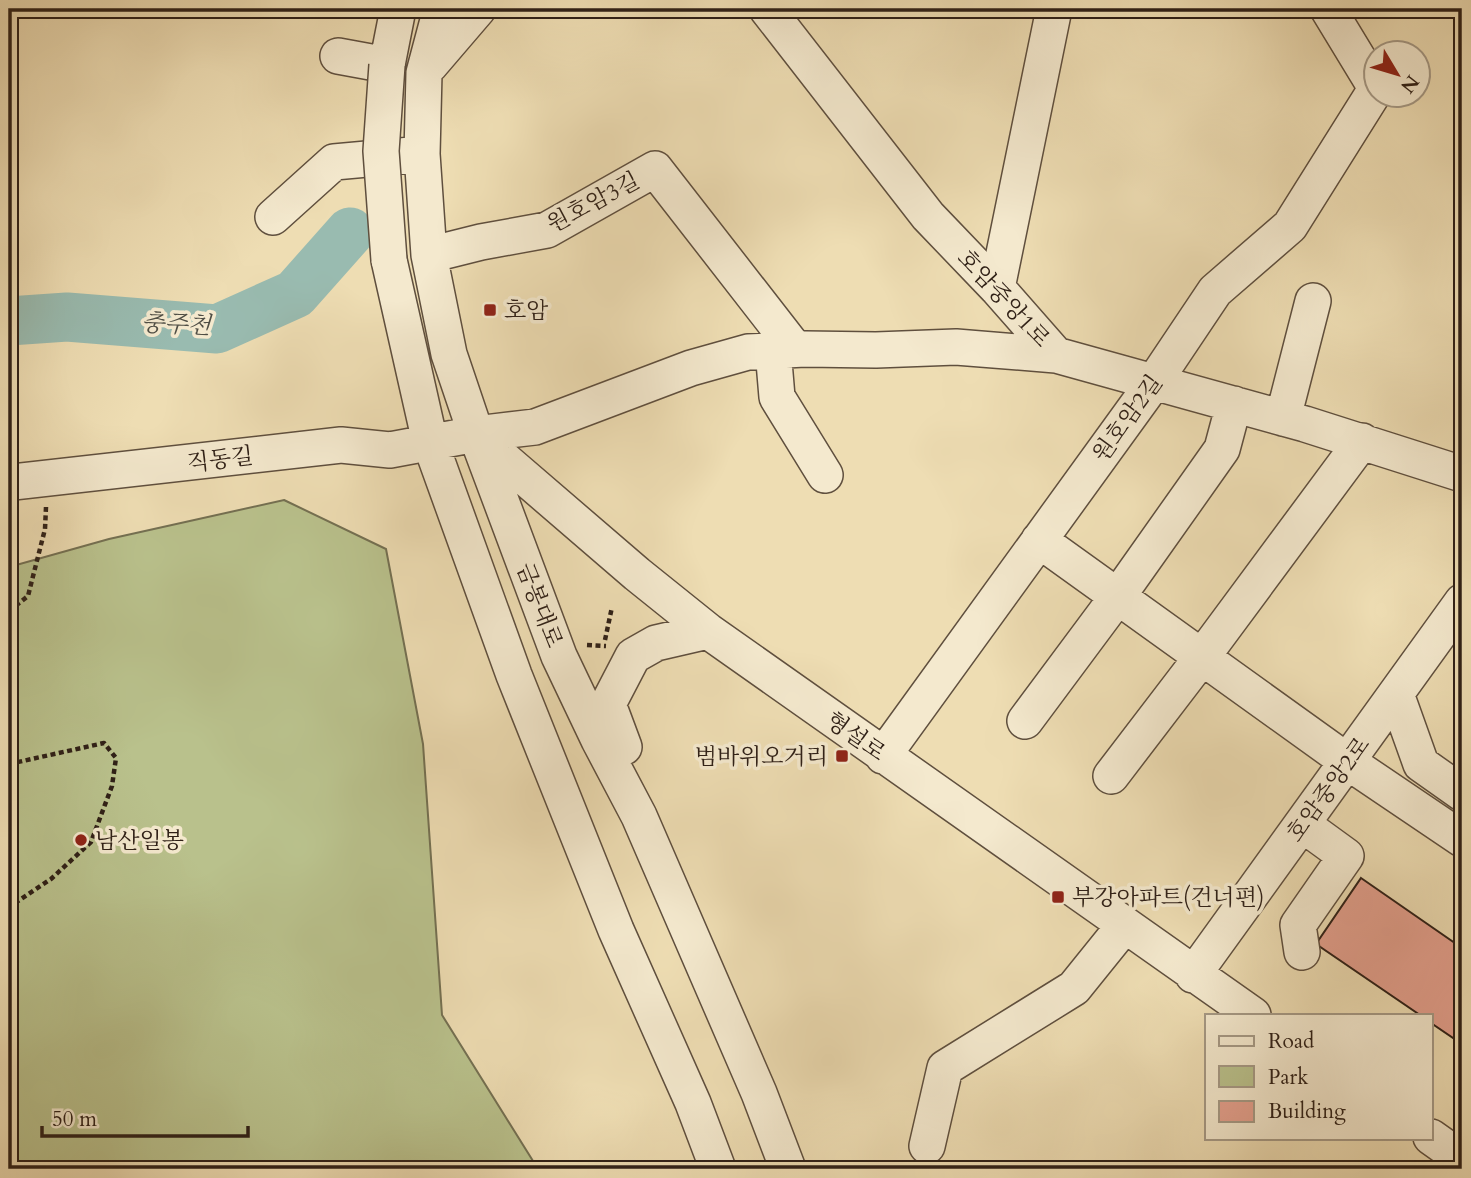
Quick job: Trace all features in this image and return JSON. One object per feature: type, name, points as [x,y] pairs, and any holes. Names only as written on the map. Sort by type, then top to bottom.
[{"type":"street","name":"금봉대로","points":[[398,9],[387,65],[381,150],[389,260],[430,442],[514,675],[617,930],[693,1103],[718,1169]]},
{"type":"street","name":"금봉대로","points":[[441,9],[424,73],[422,154],[429,255],[449,354],[559,656],[639,816],[759,1093],[788,1169]]},
{"type":"street","points":[[424,73],[478,9]]},
{"type":"street","name":"호암중앙1로","points":[[767,9],[928,216],[998,288],[1056,355],[1362,441],[1462,474]]},
{"type":"street","points":[[998,288],[1054,9]]},
{"type":"street","name":"원호암2길","points":[[1328,9],[1362,64]]},
{"type":"street","points":[[338,56],[387,65]]},
{"type":"street","name":"원호암2길","points":[[883,756],[1154,382],[1215,290],[1290,226],[1364,108]]},
{"type":"street","points":[[273,217],[334,162],[422,154]]},
{"type":"street","name":"원호암3길","points":[[429,255],[547,230],[655,169],[784,350]]},
{"type":"street","points":[[1283,418],[1314,301]]},
{"type":"street","points":[[476,434],[534,427],[691,368],[748,352],[876,351],[956,346],[1056,355]]},
{"type":"street","points":[[784,350],[777,397],[825,475]]},
{"type":"street","points":[[1025,721],[1222,449],[1234,404]]},
{"type":"street","name":"직동길","points":[[9,481],[341,445],[390,450],[476,434]]},
{"type":"street","name":"형설로","points":[[476,434],[637,574],[708,631],[1252,1014]]},
{"type":"street","points":[[1111,776],[1362,441]]},
{"type":"street","points":[[1039,540],[1348,762],[1462,839]]},
{"type":"street","name":"호암중앙2로","points":[[1193,975],[1462,602]]},
{"type":"street","points":[[639,816],[624,748],[608,704],[633,656],[656,643],[708,631]]},
{"type":"street","points":[[1396,694],[1421,764],[1462,793]]},
{"type":"street","points":[[1302,824],[1346,856],[1298,925],[1302,952]]},
{"type":"street","points":[[927,1146],[945,1068],[1074,988],[1124,926]]},
{"type":"street","points":[[1432,1138],[1462,1158]]},
{"type":"path","points":[[9,611],[28,596],[45,529],[48,478]]},
{"type":"path","points":[[603,646],[612,607]]},
{"type":"path","points":[[9,764],[104,743],[116,758],[112,786],[91,842],[51,879],[9,907]]},
{"type":"green space","points":[[284,500],[386,549],[423,744],[442,1015],[538,1169],[9,1169],[9,567],[109,539]]},
{"type":"building","points":[[1361,878],[1462,948],[1462,1044],[1432,1024],[1432,1014],[1419,1014],[1316,944]]},
{"type":"waterway","name":"충주천","points":[[9,321],[67,317],[217,329],[295,294],[350,232]]},
{"type":"place","name":"호암","points":[[490,310]]},
{"type":"place","name":"범바위오거리","points":[[842,756]]},
{"type":"place","name":"남산일봉","points":[[81,840]]},
{"type":"place","name":"부강아파트(건너편)","points":[[1058,897]]}]
